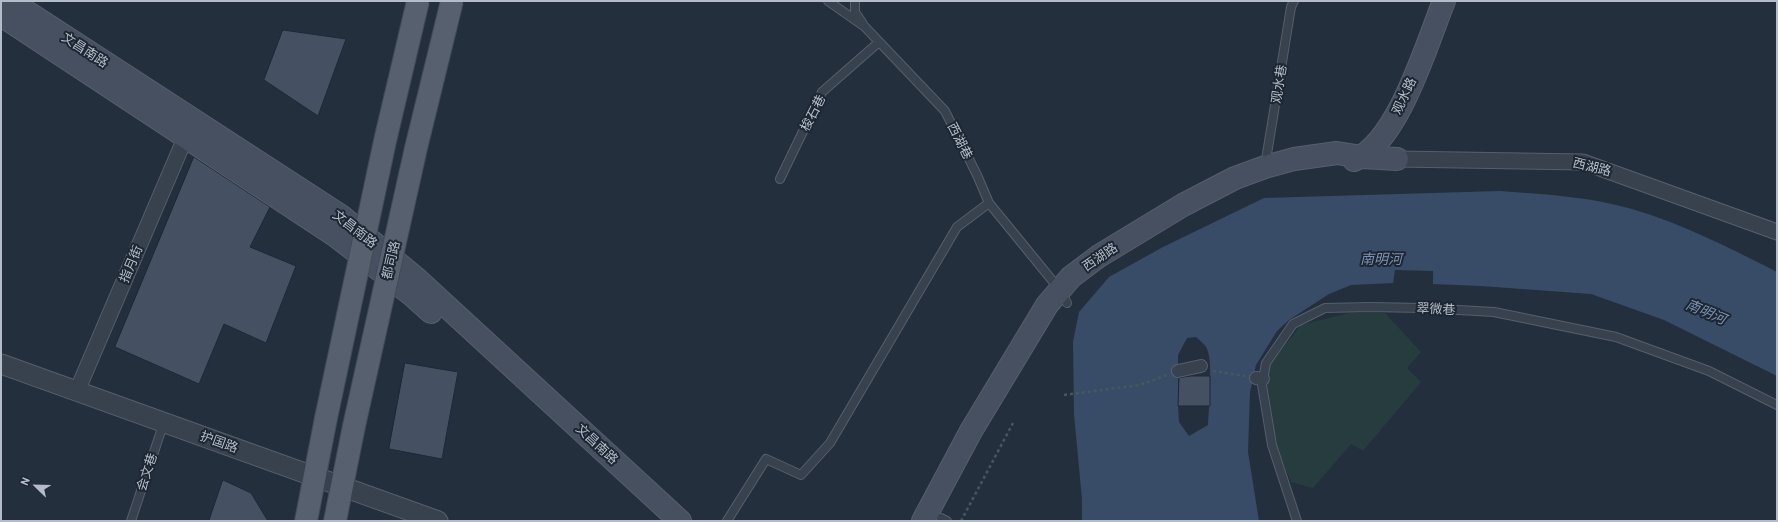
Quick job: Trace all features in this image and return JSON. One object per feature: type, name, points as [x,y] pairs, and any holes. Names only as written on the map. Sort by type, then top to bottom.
[{"type":"main road","name":"文昌南路","points":[[10,1],[341,216],[418,280],[680,521]]},
{"type":"main road","points":[[306,521],[326,418],[385,140],[418,1]]},
{"type":"main road","name":"都司路","points":[[335,521],[354,426],[416,148],[452,1]]},
{"type":"main road","name":"观水路","points":[[1337,160],[1376,126],[1389,102],[1428,1]]},
{"type":"main road","name":"观水路","points":[[1337,160],[1362,157],[1385,134],[1402,105],[1444,1]]},
{"type":"main road","name":"文昌南路","points":[[1,15],[336,236],[412,295],[660,521]]},
{"type":"main road","name":"西湖路","points":[[1362,157],[1397,159]]},
{"type":"main road","name":"西湖路","points":[[1064,296],[1071,277],[1099,256],[1177,209],[1235,178],[1265,167],[1294,159],[1397,159]]},
{"type":"main road","name":"西湖路","points":[[942,520],[971,431],[1047,305],[1081,286],[1104,266],[1189,215],[1241,188],[1269,178],[1337,160]]},
{"type":"street","name":"指月街","points":[[77,391],[186,136]]},
{"type":"street","name":"西湖路","points":[[1397,159],[1583,162],[1777,232]]},
{"type":"street","name":"护国路","points":[[1,364],[438,521]]},
{"type":"street","points":[[1178,371],[1201,366]]},
{"type":"lane","name":"西湖巷","points":[[828,1],[865,27],[945,111],[977,175],[989,203],[1064,296]]},
{"type":"lane","points":[[855,1],[856,12],[865,27]]},
{"type":"lane","name":"观水巷","points":[[1265,167],[1291,7],[1294,1]]},
{"type":"lane","name":"梭石巷","points":[[780,179],[822,92],[879,42]]},
{"type":"lane","points":[[727,521],[766,459],[801,475],[830,443],[957,226],[989,203]]},
{"type":"lane","name":"翠微巷","points":[[1297,521],[1272,445],[1260,378],[1266,363],[1294,324],[1325,308],[1370,306],[1494,312],[1616,337],[1709,371],[1777,405]]},
{"type":"lane","name":"会文巷","points":[[131,521],[164,422]]},
{"type":"path","points":[[1201,366],[1209,370],[1260,378]]},
{"type":"path","points":[[1064,395],[1140,385],[1178,371]]},
{"type":"path","points":[[942,520],[1013,424]]},
{"type":"green space","points":[[1349,313],[1385,313],[1421,352],[1407,368],[1421,382],[1363,451],[1351,444],[1313,488],[1291,482],[1276,448],[1267,403],[1268,366],[1301,325]]},
{"type":"water","name":"南明河","points":[[1500,191],[1584,199],[1616,205],[1651,215],[1706,237],[1777,272],[1777,376],[1664,320],[1591,294],[1433,284],[1433,271],[1395,270],[1393,283],[1351,285],[1329,294],[1289,320],[1277,331],[1256,365],[1250,392],[1248,452],[1259,521],[1082,521],[1082,499],[1074,414],[1073,342],[1079,312],[1109,277],[1163,247],[1264,198]],"holes":[[[1196,337],[1205,346],[1209,355],[1210,386],[1208,425],[1189,436],[1179,422],[1178,355],[1187,338]]]},
{"type":"building","points":[[283,30],[346,39],[318,116],[264,80]]},
{"type":"building","points":[[194,157],[270,207],[250,247],[296,266],[266,343],[224,324],[199,384],[115,347]]},
{"type":"building","points":[[405,363],[458,372],[442,459],[389,449]]},
{"type":"building","points":[[1191,376],[1210,376],[1210,406],[1178,406],[1179,378]]},
{"type":"building","points":[[223,480],[251,493],[268,521],[209,521]]}]
